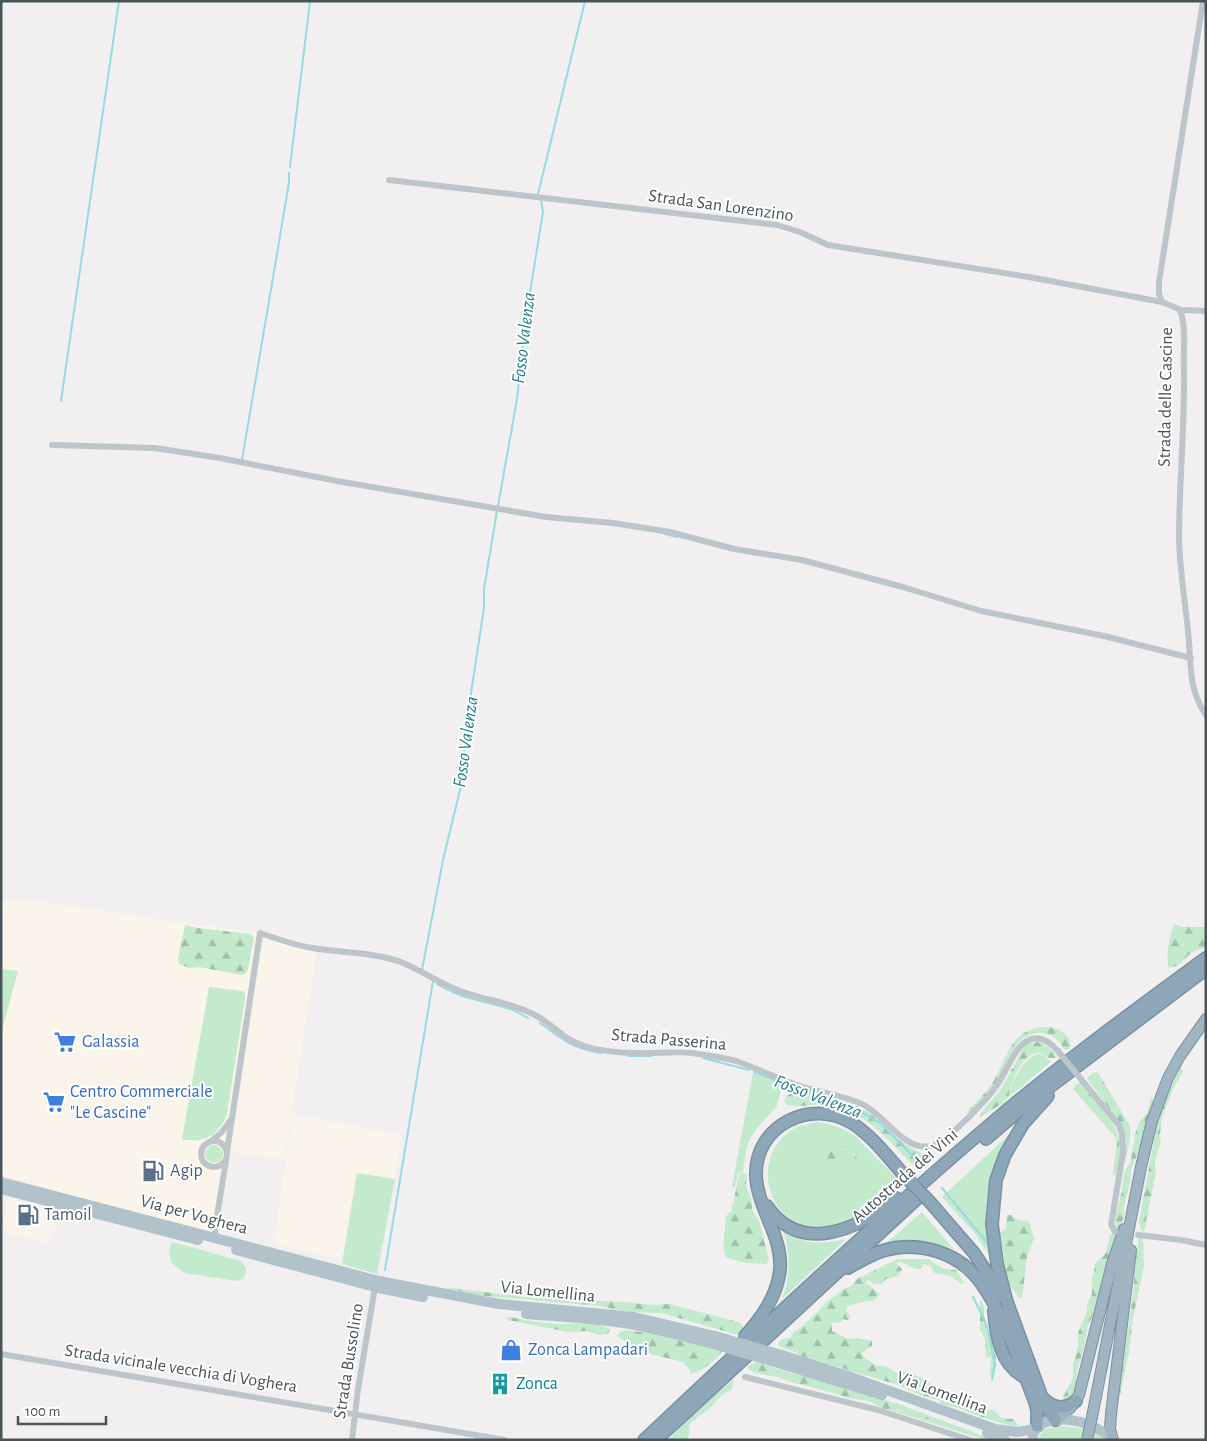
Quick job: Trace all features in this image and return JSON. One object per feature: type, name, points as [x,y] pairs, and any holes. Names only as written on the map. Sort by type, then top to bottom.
[{"type":"highway","name":"Autostrada dei Vini","points":[[644,1440],[848,1249],[994,1121],[1119,1022],[1206,958]]},
{"type":"highway","name":"Autostrada dei Vini","points":[[656,1440],[916,1200],[1008,1120],[1186,982],[1206,969]]},
{"type":"highway","points":[[1131,1222],[1124,1228],[1112,1264],[1079,1395],[1076,1401],[1056,1420],[1047,1409],[1040,1392],[1007,1302],[997,1264],[992,1224],[996,1180],[1005,1155],[1023,1124],[1042,1101],[1064,1081],[1141,1022],[1186,982]]},
{"type":"highway","points":[[1087,1440],[1152,1120],[1160,1096],[1180,1056],[1206,1019]]},
{"type":"highway","points":[[701,1386],[762,1316],[778,1284],[779,1253],[759,1192],[756,1173],[757,1163],[764,1143],[776,1129],[786,1121],[801,1115],[826,1114],[850,1122],[879,1147],[974,1253],[1007,1302]]},
{"type":"highway","points":[[759,1192],[774,1217],[783,1224],[804,1233],[831,1233],[850,1228],[894,1200],[927,1172],[994,1121]]},
{"type":"highway","points":[[1112,1440],[1110,1429],[1111,1414],[1134,1227],[1131,1222]]},
{"type":"highway","points":[[778,1326],[846,1269],[881,1251],[896,1247],[918,1246],[948,1256],[966,1267],[980,1282],[994,1304],[1036,1402],[1036,1427]]},
{"type":"highway","points":[[989,1277],[1002,1320]]},
{"type":"highway","points":[[994,1304],[996,1332],[1003,1354],[1012,1369],[1017,1374],[1026,1378]]},
{"type":"highway","points":[[1040,1392],[1046,1401],[1055,1407],[1066,1406],[1076,1401]]},
{"type":"main road","name":"Via per Voghera","points":[[1,1182],[216,1238],[378,1285]]},
{"type":"main road","name":"Via per Voghera","points":[[1,1189],[378,1285]]},
{"type":"main road","name":"Via Lomellina","points":[[378,1285],[499,1304],[634,1317],[712,1339],[782,1355],[848,1376],[995,1429],[1018,1432],[1036,1427],[1047,1421],[1056,1420]]},
{"type":"main road","name":"Via Lomellina","points":[[712,1339],[771,1361],[881,1395],[1005,1440]]},
{"type":"main road","points":[[1056,1420],[1078,1421],[1093,1426],[1104,1431],[1112,1440]]},
{"type":"main road","points":[[1032,1440],[1036,1427]]},
{"type":"street","name":"Strada delle Cascine","points":[[1203,1],[1159,282],[1159,294],[1162,302],[1176,307],[1181,312],[1183,320],[1184,384],[1179,542],[1193,691],[1206,715]]},
{"type":"street","name":"Strada San Lorenzino","points":[[389,180],[777,225],[800,232],[828,245],[1029,277],[1162,302]]},
{"type":"street","points":[[1181,312],[1186,310],[1206,311]]},
{"type":"street","points":[[52,445],[163,449],[536,516],[613,523],[670,532],[734,549],[802,560],[903,587],[981,611],[1104,636],[1191,658]]},
{"type":"street","name":"Strada Passerina","points":[[231,1117],[260,933],[310,948],[382,957],[399,962],[466,994],[502,1002],[534,1014],[571,1042],[586,1047],[635,1053],[690,1053],[733,1060],[801,1087],[851,1100],[866,1106],[903,1138],[913,1144],[922,1146],[933,1146],[940,1142],[977,1108],[997,1086],[1024,1042],[1039,1038],[1047,1040],[1118,1125],[1122,1134],[1123,1152],[1111,1224],[1115,1232]]},
{"type":"street","points":[[226,1161],[220,1166],[213,1168],[206,1166],[200,1158],[201,1149],[221,1133],[231,1117]]},
{"type":"street","points":[[216,1238],[215,1228],[231,1117]]},
{"type":"street","points":[[211,1141],[223,1144],[227,1152]]},
{"type":"street","points":[[1138,1235],[1206,1245]]},
{"type":"street","name":"Strada Bussolino","points":[[352,1440],[355,1413],[378,1285]]},
{"type":"street","name":"Strada vicinale vecchia di Voghera","points":[[1,1354],[506,1440]]},
{"type":"street","points":[[745,1377],[878,1410],[970,1440]]},
{"type":"shaded area","name":"Centro Commerciale \"Le Cascine\"","points":[[32,900],[260,933],[212,1237],[1,1175],[1,901]]},
{"type":"shaded area","points":[[264,937],[317,951],[284,1160],[233,1152],[231,1149]]},
{"type":"shaded area","points":[[292,1114],[401,1135],[395,1178],[356,1173],[342,1260],[274,1244]]},
{"type":"shaded area","points":[[10,1199],[61,1213],[62,1216],[49,1240],[46,1242],[7,1232],[4,1228],[6,1203]]},
{"type":"green space","points":[[1175,924],[1181,927],[1206,927],[1206,947],[1191,953],[1177,966],[1169,968],[1169,946],[1171,932]]},
{"type":"green space","points":[[185,925],[251,934],[254,938],[246,973],[242,975],[199,967],[189,968],[179,964],[178,958]]},
{"type":"green space","points":[[1,969],[18,971],[1,1034]]},
{"type":"green space","points":[[209,987],[245,993],[227,1114],[219,1128],[209,1137],[197,1140],[182,1139]]},
{"type":"green space","points":[[1047,1027],[1059,1030],[1066,1035],[1071,1046],[1068,1050],[1064,1049],[1054,1037],[1048,1034],[1035,1033],[1028,1036],[1016,1046],[991,1091],[969,1114],[967,1112],[993,1082],[1007,1053],[1017,1038],[1025,1032]]},
{"type":"green space","points":[[1037,1042],[1048,1047],[1057,1056],[1049,1058],[1041,1054],[1034,1054],[1027,1058],[1017,1072],[1009,1097],[980,1117],[980,1114],[1001,1089],[1024,1047]]},
{"type":"green space","points":[[1037,1054],[1044,1055],[1051,1062],[1010,1096],[1018,1072],[1027,1061]]},
{"type":"green space","points":[[1181,1067],[1183,1072],[1173,1089],[1162,1118],[1161,1141],[1155,1161],[1156,1172],[1144,1232],[1141,1230],[1139,1221],[1158,1119],[1168,1092]]},
{"type":"green space","points":[[1096,1072],[1130,1126],[1130,1139],[1125,1162],[1123,1161],[1125,1137],[1123,1128],[1087,1078]]},
{"type":"green space","points":[[753,1073],[782,1085],[777,1106],[757,1128],[750,1139],[743,1171],[739,1172],[734,1189],[732,1186]]},
{"type":"green space","points":[[1081,1083],[1108,1115],[1118,1134],[1120,1146],[1119,1160],[1115,1176],[1113,1174],[1117,1142],[1115,1137],[1073,1089],[1075,1085]]},
{"type":"green space","points":[[791,1093],[837,1099],[855,1105],[875,1117],[906,1145],[926,1156],[928,1161],[922,1168],[916,1168],[877,1129],[843,1108],[829,1105],[787,1105],[784,1101]]},
{"type":"green space","points":[[1151,1097],[1153,1104],[1144,1131],[1142,1144],[1131,1169],[1130,1183],[1124,1206],[1124,1217],[1119,1229],[1116,1228],[1115,1217],[1122,1191],[1124,1172],[1130,1163],[1136,1131],[1140,1121],[1147,1113]]},
{"type":"green space","points":[[817,1122],[837,1127],[855,1136],[902,1184],[871,1210],[847,1222],[833,1226],[818,1227],[794,1221],[782,1211],[773,1198],[769,1183],[768,1168],[772,1152],[781,1139],[795,1128]]},
{"type":"green space","points":[[1014,1130],[995,1170],[988,1196],[986,1218],[989,1255],[976,1235],[942,1197]]},
{"type":"green space","points":[[832,1141],[839,1146],[850,1146],[857,1158],[845,1160],[837,1166],[835,1165],[822,1154],[825,1146]]},
{"type":"green space","points":[[210,1145],[218,1145],[223,1150],[221,1161],[210,1163],[205,1158],[205,1150]]},
{"type":"green space","points":[[741,1172],[747,1175],[746,1186],[752,1201],[752,1210],[760,1223],[769,1261],[766,1264],[731,1259],[726,1257],[723,1248],[726,1216],[732,1210]]},
{"type":"green space","points":[[357,1173],[395,1179],[377,1274],[342,1264]]},
{"type":"green space","points":[[922,1212],[954,1249],[919,1242],[884,1245]]},
{"type":"green space","points":[[1007,1215],[1011,1215],[1018,1220],[1029,1221],[1034,1238],[1027,1257],[1022,1298],[1018,1297],[1007,1280],[1002,1247],[998,1237],[999,1233],[1006,1228]]},
{"type":"green space","points":[[784,1232],[799,1239],[821,1243],[846,1239],[782,1299],[789,1266]]},
{"type":"green space","points":[[1114,1233],[1118,1236],[1105,1269],[1097,1306],[1088,1326],[1077,1371],[1076,1388],[1071,1397],[1065,1402],[1063,1397],[1073,1378],[1073,1364],[1078,1347],[1078,1333],[1092,1294],[1092,1277],[1095,1264],[1106,1253],[1110,1235]]},
{"type":"green space","points":[[1138,1238],[1143,1239],[1144,1266],[1120,1395],[1119,1389],[1134,1285],[1134,1261],[1138,1248]]},
{"type":"green space","points":[[172,1242],[241,1261],[246,1268],[245,1275],[241,1280],[237,1281],[184,1273],[171,1262],[169,1252]]},
{"type":"green space","points":[[897,1259],[928,1259],[944,1269],[956,1270],[964,1282],[962,1284],[948,1275],[934,1273],[930,1265],[924,1264],[921,1269],[917,1269],[897,1262],[902,1269],[898,1276],[886,1279],[881,1284],[867,1281],[866,1283],[880,1294],[873,1301],[847,1306],[846,1311],[851,1316],[848,1320],[842,1319],[841,1322],[832,1323],[832,1331],[848,1339],[856,1338],[872,1341],[872,1346],[861,1353],[875,1365],[887,1367],[897,1373],[912,1373],[927,1381],[938,1390],[949,1393],[980,1411],[994,1410],[1001,1418],[1013,1419],[1018,1425],[1017,1427],[944,1405],[938,1400],[923,1396],[898,1385],[801,1356],[778,1346],[780,1340],[790,1338],[794,1332],[803,1326],[826,1303],[842,1290],[851,1286],[857,1279]]},
{"type":"green space","points":[[453,1288],[525,1297],[652,1305],[669,1304],[741,1323],[744,1330],[738,1335],[661,1313],[631,1312],[599,1306],[485,1296],[447,1289]]},
{"type":"green space","points":[[980,1299],[984,1306],[984,1322],[996,1358],[992,1380],[990,1375],[991,1357],[986,1358],[985,1339],[980,1329]]},
{"type":"green space","points":[[510,1317],[550,1324],[590,1324],[610,1329],[608,1334],[599,1335],[586,1331],[568,1332],[505,1318]]},
{"type":"green space","points":[[626,1330],[670,1336],[723,1351],[704,1368],[690,1374],[690,1370],[683,1362],[654,1355],[630,1346],[629,1343],[616,1336]]},
{"type":"green space","points":[[756,1362],[875,1396],[932,1419],[918,1418],[899,1410],[884,1409],[869,1401],[848,1398],[778,1377],[755,1373],[748,1369],[748,1366]]},
{"type":"green space","points":[[734,1379],[732,1389],[722,1395],[710,1408],[690,1424],[688,1440],[669,1440],[692,1414]]},
{"type":"green space","points":[[886,1401],[896,1403],[994,1440],[986,1440],[893,1411],[888,1409],[932,1419]]},
{"type":"green space","points":[[1062,1426],[1092,1430],[1107,1440],[1037,1440],[1044,1429]]},
{"type":"waterway","points":[[61,401],[119,1]]},
{"type":"waterway","points":[[290,167],[310,1]]},
{"type":"waterway","name":"Fosso Valenza","points":[[538,194],[585,1]]},
{"type":"waterway","points":[[242,460],[289,183],[289,173]]},
{"type":"waterway","name":"Fosso Valenza","points":[[498,506],[517,399],[526,317],[543,212],[541,200]]},
{"type":"waterway","name":"Fosso Valenza","points":[[422,970],[443,860],[461,786],[466,726],[484,608],[484,589],[497,511]]},
{"type":"waterway","points":[[665,534],[677,537]]},
{"type":"waterway","points":[[385,1270],[433,981]]},
{"type":"waterway","name":"Fosso Valenza","points":[[437,984],[454,993],[510,1009],[528,1018]]},
{"type":"waterway","name":"Fosso Valenza","points":[[540,1023],[575,1046],[601,1053]]},
{"type":"waterway","name":"Fosso Valenza","points":[[628,1056],[651,1056]]},
{"type":"waterway","name":"Fosso Valenza","points":[[703,1058],[749,1070]]},
{"type":"waterway","name":"Fosso Valenza","points":[[754,1072],[805,1092],[850,1106],[879,1122],[924,1167]]},
{"type":"waterway","name":"Fosso Valenza","points":[[942,1188],[989,1245]]},
{"type":"waterway","points":[[973,1297],[989,1334],[995,1365],[992,1380]]},
{"type":"place","name":"Galassia","points":[[65,1042]]},
{"type":"place","name":"Centro Commerciale \"Le Cascine\"","points":[[54,1102]]},
{"type":"place","name":"Agip","points":[[153,1171]]},
{"type":"place","name":"Tamoil","points":[[28,1215]]},
{"type":"place","name":"Zonca Lampadari","points":[[511,1350]]},
{"type":"place","name":"Zonca","points":[[500,1384]]}]
